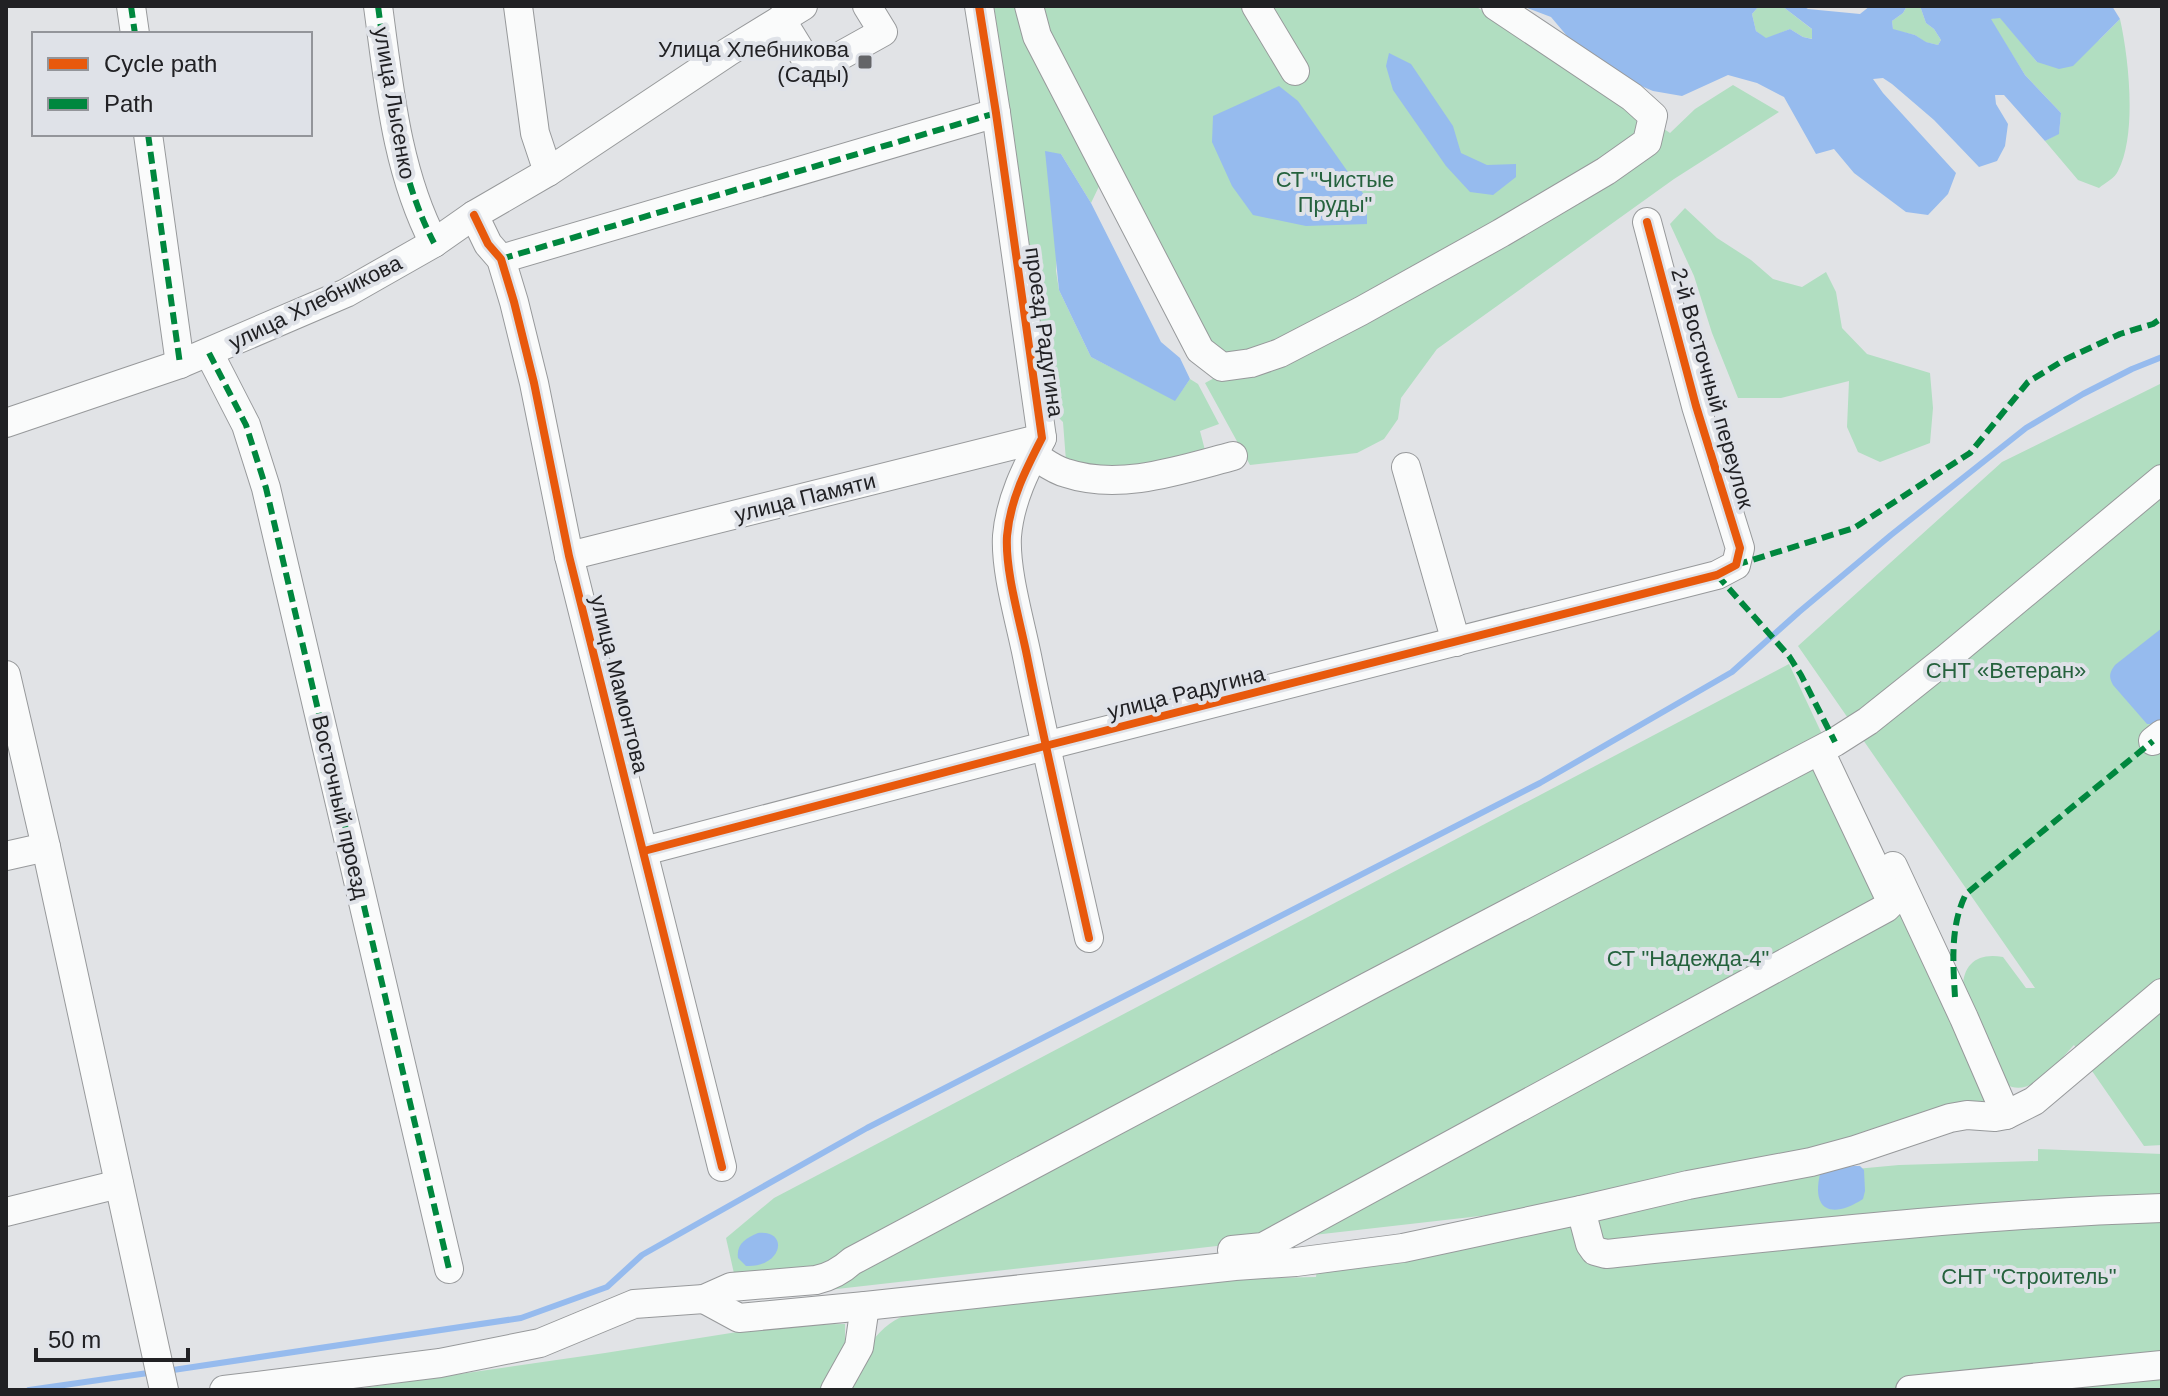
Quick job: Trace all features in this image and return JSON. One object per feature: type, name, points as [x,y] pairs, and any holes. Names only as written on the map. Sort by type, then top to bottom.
[{"type":"street","points":[[131,6],[135,32]]},
{"type":"street","name":"улица Лысенко","points":[[378,6],[399,143],[412,191],[434,243]]},
{"type":"street","points":[[518,6],[535,133],[548,172]]},
{"type":"street","points":[[792,13],[813,71],[883,32],[867,6]]},
{"type":"street","name":"проезд Радугина","points":[[979,6],[1035,404],[1037,446]]},
{"type":"street","points":[[1029,6],[1037,36],[1200,350],[1222,367],[1251,363],[1280,353],[1361,311],[1606,171],[1647,142],[1653,116],[1574,57],[1496,6]]},
{"type":"street","points":[[1256,6],[1295,71]]},
{"type":"street","name":"улица Хлебникова","points":[[6,423],[209,353],[346,293],[548,172],[792,13]]},
{"type":"street","points":[[501,259],[996,113]]},
{"type":"street","points":[[148,136],[180,364]]},
{"type":"street","name":"улица Мамонтова","points":[[474,215],[488,244],[501,259],[534,383],[569,556],[722,1167]]},
{"type":"street","name":"2-й Восточный переулок","points":[[1647,222],[1696,406],[1740,548],[1736,565]]},
{"type":"street","name":"Восточный проезд","points":[[209,353],[246,425],[266,488],[449,1269]]},
{"type":"street","points":[[1089,938],[1011,580],[1007,540],[1010,513],[1020,481],[1037,446],[1063,473],[1086,478],[1127,479],[1166,474],[1233,456]]},
{"type":"street","name":"улица Памяти","points":[[569,556],[1037,446]]},
{"type":"street","points":[[1406,467],[1456,642]]},
{"type":"street","points":[[224,1390],[440,1363],[540,1343],[634,1304],[704,1299],[731,1287],[828,1277],[852,1261],[1369,986],[1827,746],[1868,721],[2162,479]]},
{"type":"street","name":"улица Радугина","points":[[644,851],[1717,575],[1736,565]]},
{"type":"street","points":[[6,675],[164,1390]]},
{"type":"street","points":[[1827,746],[1964,1018],[2006,1115]]},
{"type":"street","points":[[842,1269],[844,1282],[851,1288],[867,1288],[1263,1247],[1890,904],[1827,746]]},
{"type":"street","points":[[6,856],[46,847]]},
{"type":"street","points":[[704,1299],[739,1318],[1296,1262],[1403,1248],[1688,1185],[1811,1162],[1950,1118],[2006,1115],[2034,1101],[2162,993]]},
{"type":"street","points":[[6,1212],[119,1184]]},
{"type":"street","points":[[1581,1210],[1590,1244],[1595,1251],[1606,1254],[1910,1223],[2063,1211],[2162,1208]]},
{"type":"street","points":[[835,1390],[859,1347],[865,1306]]},
{"type":"street","points":[[1910,1390],[2162,1365]]},
{"type":"green space","points":[[994,6],[1021,6],[1104,176],[1091,203],[1061,154],[1056,271],[1059,290],[1091,357],[1175,400],[1190,379],[1198,384],[1219,424],[1200,431],[1207,458],[1108,472],[1066,461],[1063,422],[1049,394]]},
{"type":"green space","name":"СТ \"Чистые Пруды\"","points":[[1036,6],[1475,6],[1670,133],[1695,109],[1733,85],[1779,112],[1674,179],[1437,349],[1401,398],[1398,419],[1384,439],[1357,453],[1250,465],[1205,383],[1218,376]]},
{"type":"green space","points":[[1759,6],[1782,6],[1813,30],[1813,39],[1790,29],[1766,39],[1756,31],[1752,14]]},
{"type":"green space","points":[[1907,6],[1920,6],[1926,23],[1941,40],[1938,45],[1893,30],[1892,21]]},
{"type":"green space","points":[[2000,17],[2037,62],[2099,40],[2120,19],[2130,96],[2128,138],[2117,174],[2099,188],[2078,180],[2045,141],[2059,133],[2061,113],[2025,75],[1990,19]]},
{"type":"green space","points":[[1685,208],[1717,238],[1773,279],[1802,287],[1826,272],[1836,292],[1842,328],[1867,354],[1930,373],[1933,408],[1930,443],[1880,462],[1858,452],[1847,427],[1849,381],[1781,398],[1738,398],[1712,333],[1694,276],[1670,224]]},
{"type":"green space","name":"СНТ «Ветеран»","points":[[2162,383],[2162,1145],[2144,1146],[2074,1045],[2034,1083],[2015,1088],[2006,1084],[1963,990],[1965,973],[1979,958],[2003,957],[2026,988],[2035,988],[1798,646],[2002,462]]},
{"type":"green space","name":"СТ \"Надежда-4\"","points":[[1789,664],[1997,1106],[1551,1208],[740,1300],[726,1238],[774,1198]]},
{"type":"green space","name":"СНТ \"Строитель\"","points":[[2038,1149],[2162,1154],[2162,1390],[843,1390],[876,1337],[906,1315],[1231,1279],[1316,1277],[1317,1269],[1356,1268],[1447,1253],[1802,1174],[1899,1165],[2038,1161]]},
{"type":"green space","points":[[845,1324],[845,1348],[826,1390],[349,1390],[782,1325]]},
{"type":"water","points":[[1522,6],[1759,6],[1752,14],[1756,31],[1766,38],[1790,29],[1812,39],[1812,29],[1782,6],[1860,14],[1870,6],[1907,6],[1892,21],[1893,29],[1938,45],[1941,40],[1926,23],[1920,6],[2112,6],[2120,19],[2073,66],[2059,69],[2037,62],[2000,18],[1991,19],[2025,75],[2061,113],[2059,134],[2045,141],[2004,95],[1995,95],[1996,104],[2008,124],[2005,146],[1997,161],[1979,167],[1934,120],[1892,84],[1883,78],[1873,79],[1956,173],[1948,194],[1928,215],[1906,212],[1854,173],[1834,149],[1816,154],[1784,97],[1757,83],[1728,75],[1682,96],[1653,91],[1615,75],[1578,49],[1551,17]]},
{"type":"water","points":[[1389,53],[1411,64],[1453,126],[1461,153],[1487,165],[1516,164],[1516,177],[1493,195],[1470,192],[1446,166],[1393,90],[1386,66]]},
{"type":"water","points":[[1279,86],[1298,101],[1367,199],[1367,224],[1306,226],[1253,215],[1232,186],[1212,142],[1213,116]]},
{"type":"water","points":[[1045,151],[1061,154],[1091,203],[1161,342],[1180,358],[1190,379],[1175,401],[1091,357],[1059,290]]},
{"type":"water","points":[[2162,628],[2162,719],[2147,724],[2113,685],[2110,674],[2115,665]]},
{"type":"water","points":[[1854,1166],[1864,1170],[1863,1199],[1843,1209],[1827,1208],[1819,1197],[1820,1174],[1825,1170]]},
{"type":"water","points":[[758,1233],[775,1237],[778,1249],[768,1261],[746,1266],[738,1258],[740,1245]]},
{"type":"waterway","points":[[173,1370],[521,1318],[607,1287],[642,1255],[867,1128],[1540,783],[1732,672],[1891,535],[2026,428],[2083,394],[2162,357]]},
{"type":"waterway","points":[[29,1390],[148,1373]]},
{"type":"marked path","points":[[131,6],[135,32]]},
{"type":"marked path","points":[[378,6],[402,157],[421,215],[434,243]]},
{"type":"marked path","points":[[501,259],[996,113]]},
{"type":"marked path","points":[[148,136],[180,364]]},
{"type":"marked path","points":[[1736,565],[1854,528],[1970,453],[2028,382],[2064,360],[2162,318]]},
{"type":"marked path","points":[[209,353],[246,425],[266,488],[449,1269]]},
{"type":"marked path","points":[[1717,575],[1789,656],[1835,742]]},
{"type":"marked path","points":[[1955,997],[1955,931],[1966,894],[2153,741]]},
{"type":"cycle path","points":[[979,6],[1042,438],[1011,510],[1007,536],[1008,565],[1089,938]]},
{"type":"cycle path","points":[[474,215],[488,244],[501,259],[514,302],[534,383],[569,556],[722,1167]]},
{"type":"cycle path","points":[[644,851],[1717,575],[1736,565],[1740,548],[1696,406],[1647,222]]},
{"type":"place","name":"Улица Хлебникова (Сады)","points":[[865,62]]}]
